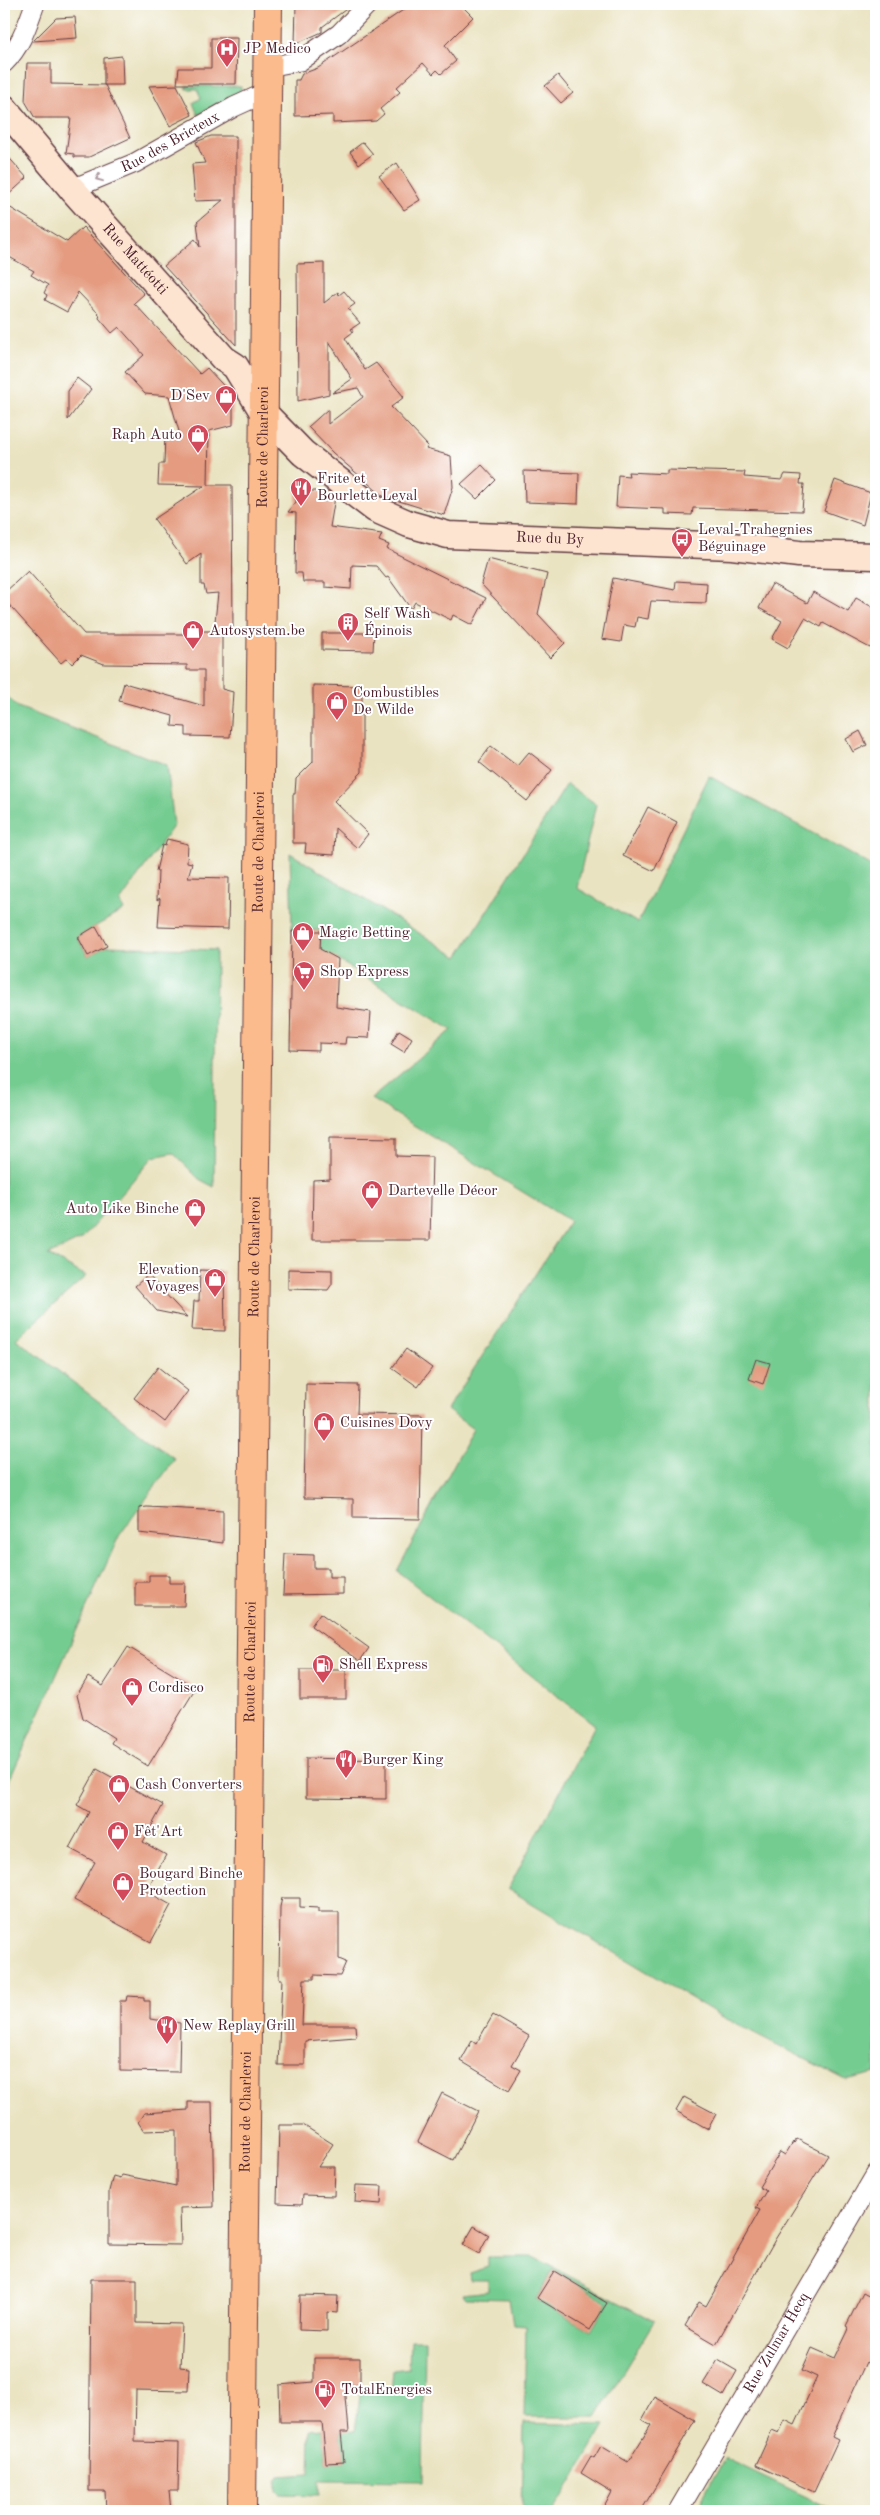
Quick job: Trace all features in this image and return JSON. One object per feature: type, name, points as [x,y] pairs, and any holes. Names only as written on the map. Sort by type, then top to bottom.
[{"type":"main road","name":"Route de Charleroi","points":[[242,2511],[268,4]]},
{"type":"street","points":[[4,63],[22,38],[35,4]]},
{"type":"street","name":"Rue des Bricteux","points":[[72,189],[135,163],[234,107],[267,79],[300,61],[340,34],[368,4]]},
{"type":"street","name":"Rue Mattéotti","points":[[4,108],[72,189],[224,359],[235,366],[263,412]]},
{"type":"street","name":"Rue du By","points":[[263,412],[303,453],[375,509],[409,524],[448,535],[732,546],[799,554],[876,556]]},
{"type":"street","name":"Rue Zulmar Hecq","points":[[678,2511],[876,2174]]},
{"type":"green space","points":[[186,86],[241,86],[241,91],[237,97],[198,115],[193,103],[201,98],[197,89],[187,89]]},
{"type":"green space","points":[[4,693],[18,707],[167,765],[174,825],[120,902],[124,910],[77,937],[88,956],[107,946],[216,950],[214,1187],[199,1179],[173,1153],[153,1157],[82,1239],[48,1255],[86,1276],[16,1339],[175,1459],[119,1536],[4,1792]]},
{"type":"green space","points":[[709,776],[876,868],[876,1591],[870,1606],[876,1610],[876,2073],[846,2080],[721,2016],[508,1889],[595,1725],[397,1571],[473,1429],[447,1410],[570,1221],[371,1099],[452,1030],[320,949],[321,930],[292,931],[290,853],[458,957],[567,784],[596,804],[577,888],[638,923]]},
{"type":"green space","points":[[488,2257],[533,2257],[654,2321],[596,2417],[524,2417],[526,2326],[513,2325],[509,2299],[466,2298],[463,2294],[488,2291],[488,2280],[470,2280],[469,2273],[488,2267]],"holes":[[[553,2270],[608,2302],[591,2331],[536,2299]]]},
{"type":"green space","points":[[410,2340],[425,2340],[423,2481],[319,2480],[319,2495],[280,2494],[277,2491],[277,2479],[279,2476],[309,2474],[310,2430],[323,2429],[326,2463],[344,2462],[341,2432],[355,2431],[361,2389],[391,2394],[393,2370],[409,2368]]},
{"type":"green space","points":[[524,2423],[605,2425],[554,2511],[522,2511]]},
{"type":"green space","points":[[725,2458],[836,2511],[695,2511]]},
{"type":"building","points":[[296,4],[353,4],[322,27],[322,32],[295,44]]},
{"type":"building","points":[[412,4],[460,4],[473,17],[445,45],[456,61],[441,74],[437,70],[433,74],[423,63],[396,88],[400,92],[380,109],[384,114],[376,121],[333,123],[333,115],[295,116],[295,80],[299,80],[302,74],[318,68]]},
{"type":"building","points":[[75,17],[77,38],[33,41],[56,18]]},
{"type":"building","points":[[211,38],[237,38],[236,84],[177,84],[179,68],[211,68]]},
{"type":"building","points":[[122,56],[123,85],[104,85],[104,58]]},
{"type":"building","points":[[27,63],[51,63],[51,84],[105,85],[130,138],[89,157],[74,157],[74,154],[66,153],[71,118],[35,118],[25,101]]},
{"type":"building","points":[[558,75],[573,93],[561,103],[545,86]]},
{"type":"building","points":[[177,85],[192,115],[170,126],[149,86]]},
{"type":"building","points":[[211,136],[236,136],[236,345],[164,266],[195,239],[200,247],[197,222],[223,200],[195,201],[192,164],[205,163],[196,142]]},
{"type":"building","points":[[363,142],[373,154],[359,164],[350,152]]},
{"type":"building","points":[[4,152],[27,178],[4,199]]},
{"type":"building","points":[[397,163],[420,200],[404,210],[379,176]]},
{"type":"building","points":[[4,204],[67,242],[83,227],[144,294],[134,303],[200,374],[207,368],[233,396],[233,425],[209,431],[208,485],[232,485],[233,631],[214,631],[218,593],[206,594],[204,585],[201,585],[201,554],[187,564],[154,519],[204,486],[158,485],[159,464],[164,464],[165,434],[180,435],[169,396],[145,394],[125,372],[144,355],[119,327],[112,333],[99,318],[100,315],[78,292],[67,312],[45,300],[47,295],[44,293],[48,285],[31,275],[34,271],[4,254]]},
{"type":"building","points":[[324,263],[324,303],[338,292],[339,295],[344,291],[355,304],[348,309],[360,323],[351,329],[353,332],[345,338],[365,370],[376,363],[404,397],[391,407],[428,446],[426,449],[451,456],[453,487],[444,515],[383,496],[333,453],[308,427],[328,409],[328,424],[363,397],[358,388],[332,393],[352,379],[329,341],[329,394],[298,401],[297,264]]},
{"type":"building","points":[[77,378],[91,389],[68,420],[68,391]]},
{"type":"building","points":[[482,465],[496,480],[477,499],[461,484]]},
{"type":"building","points":[[667,470],[745,472],[744,477],[782,480],[785,474],[801,475],[800,484],[804,484],[802,511],[693,508],[692,515],[665,514],[665,509],[616,507],[618,475],[629,476],[628,472],[667,474]]},
{"type":"building","points":[[524,471],[579,473],[578,504],[525,502]]},
{"type":"building","points":[[835,480],[871,493],[863,525],[824,511]]},
{"type":"building","points":[[296,491],[328,491],[335,497],[330,527],[382,534],[379,541],[389,545],[387,549],[486,598],[472,625],[453,615],[451,620],[415,602],[411,609],[388,577],[386,578],[376,566],[352,565],[351,589],[325,587],[325,582],[303,582],[302,573],[295,573],[296,513],[288,512],[296,502]]},
{"type":"building","points":[[488,559],[547,574],[538,614],[565,643],[550,658],[481,584]]},
{"type":"building","points":[[28,571],[84,634],[192,634],[192,631],[222,631],[222,689],[233,692],[230,737],[186,736],[186,727],[172,726],[173,716],[119,701],[124,683],[204,706],[204,670],[187,670],[187,665],[104,664],[81,655],[72,664],[67,658],[61,663],[4,599],[4,593]]},
{"type":"building","points":[[613,578],[675,590],[676,581],[707,583],[706,603],[651,601],[648,619],[637,617],[635,627],[624,625],[621,642],[602,639]]},
{"type":"building","points":[[772,584],[807,603],[813,592],[848,612],[856,598],[876,609],[876,638],[870,648],[823,623],[821,627],[805,618],[788,648],[772,639],[782,621],[759,608]]},
{"type":"building","name":"Self Wash Épinois","points":[[322,633],[374,633],[373,651],[322,650]]},
{"type":"building","points":[[313,685],[362,686],[362,772],[334,801],[368,834],[357,848],[335,828],[334,855],[305,853],[306,843],[293,843],[293,794],[295,794],[296,779],[313,762]]},
{"type":"building","points":[[860,731],[867,745],[853,752],[846,739]]},
{"type":"building","points":[[491,746],[517,766],[529,752],[552,770],[527,801],[479,762]]},
{"type":"building","points":[[648,807],[677,822],[654,871],[623,856]]},
{"type":"building","points":[[167,839],[188,844],[187,862],[192,863],[188,877],[229,878],[228,929],[158,927],[160,898],[157,900],[158,871],[156,871],[162,845],[165,846]]},
{"type":"building","points":[[96,926],[107,946],[88,956],[78,937]]},
{"type":"building","points":[[292,931],[321,931],[320,949],[338,959],[336,1007],[371,1012],[369,1038],[346,1037],[345,1044],[319,1043],[319,1051],[290,1050]]},
{"type":"building","points":[[399,1030],[412,1038],[404,1052],[391,1044]]},
{"type":"building","name":"Dartevelle Décor","points":[[330,1137],[396,1138],[396,1156],[432,1157],[430,1240],[312,1240],[313,1180],[330,1179]]},
{"type":"building","points":[[288,1269],[332,1270],[332,1284],[328,1290],[288,1289]]},
{"type":"building","points":[[200,1270],[224,1271],[225,1331],[192,1330],[194,1301],[199,1301]]},
{"type":"building","points":[[148,1275],[187,1317],[157,1311],[135,1286]]},
{"type":"building","points":[[406,1349],[432,1368],[418,1387],[392,1368]]},
{"type":"building","points":[[756,1359],[770,1363],[763,1384],[749,1379]]},
{"type":"building","points":[[158,1367],[188,1391],[165,1422],[134,1398]]},
{"type":"building","points":[[306,1384],[358,1385],[357,1414],[422,1415],[420,1519],[353,1518],[353,1499],[304,1498]]},
{"type":"building","points":[[139,1508],[223,1511],[223,1543],[139,1533]]},
{"type":"building","points":[[285,1554],[314,1555],[314,1568],[329,1568],[329,1577],[343,1577],[343,1594],[283,1595]]},
{"type":"building","points":[[149,1575],[169,1575],[169,1583],[185,1583],[184,1606],[135,1606],[135,1582],[149,1582]]},
{"type":"building","points":[[320,1613],[369,1648],[360,1661],[311,1626]]},
{"type":"building","name":"Cordisco","points":[[128,1647],[196,1688],[148,1766],[111,1743],[114,1738],[83,1718],[77,1695],[88,1677],[103,1686]]},
{"type":"building","name":"Shell Express","points":[[300,1670],[346,1670],[346,1699],[300,1699]]},
{"type":"building","name":"Burger King","points":[[306,1758],[386,1760],[386,1799],[306,1798]]},
{"type":"building","points":[[97,1769],[163,1805],[143,1842],[166,1855],[146,1891],[171,1905],[151,1942],[74,1900],[95,1862],[69,1848],[89,1812],[77,1805]]},
{"type":"building","points":[[282,1898],[300,1898],[300,1907],[318,1908],[318,1912],[339,1912],[339,1959],[346,1962],[340,1976],[314,1975],[314,1979],[304,1979],[302,2025],[355,2025],[356,2037],[305,2041],[305,2065],[278,2065],[282,1979],[279,1979],[280,1907]]},
{"type":"building","points":[[127,1996],[144,1997],[144,2001],[150,2001],[150,2019],[180,2023],[179,2072],[120,2071],[120,2001],[126,2001]]},
{"type":"building","points":[[493,2015],[529,2036],[512,2065],[521,2070],[509,2090],[461,2061],[472,2041],[476,2044]]},
{"type":"building","points":[[442,2093],[478,2111],[453,2160],[418,2142]]},
{"type":"building","points":[[684,2097],[716,2114],[708,2129],[676,2111]]},
{"type":"building","points":[[188,2102],[212,2102],[214,2207],[180,2208],[181,2245],[109,2244],[109,2191],[113,2176],[120,2178],[122,2175],[176,2186],[176,2130],[144,2131],[138,2122],[144,2113],[188,2110]]},
{"type":"building","points":[[279,2125],[303,2125],[333,2144],[318,2167],[335,2167],[334,2196],[303,2195],[302,2204],[277,2203]]},
{"type":"building","points":[[797,2139],[828,2155],[776,2238],[716,2344],[685,2326],[699,2302],[706,2306],[760,2210],[756,2208],[766,2191],[759,2187],[780,2152],[785,2155]]},
{"type":"building","points":[[356,2185],[382,2186],[381,2204],[355,2202]]},
{"type":"building","points":[[474,2226],[489,2235],[479,2254],[463,2245]]},
{"type":"building","points":[[554,2271],[607,2303],[590,2330],[537,2298]]},
{"type":"building","points":[[91,2279],[137,2279],[137,2323],[182,2324],[180,2367],[189,2368],[188,2391],[136,2390],[135,2442],[179,2443],[178,2491],[169,2491],[171,2511],[106,2511],[105,2491],[89,2491]]},
{"type":"building","points":[[863,2292],[876,2299],[876,2368],[866,2362],[832,2437],[838,2440],[814,2492],[756,2465],[772,2430],[779,2433],[785,2420],[795,2425],[817,2377],[802,2370],[812,2348],[835,2358],[848,2331],[849,2328],[846,2326]]},
{"type":"building","points":[[300,2295],[338,2296],[337,2313],[327,2312],[327,2331],[299,2330]]},
{"type":"building","name":"TotalEnergies","points":[[314,2358],[360,2358],[360,2385],[345,2385],[349,2432],[341,2432],[344,2462],[326,2463],[322,2422],[280,2422],[279,2385],[314,2382]]},
{"type":"building","points":[[718,2360],[737,2371],[723,2396],[703,2384]]},
{"type":"building","points":[[655,2397],[695,2420],[641,2511],[602,2511],[612,2492],[581,2473],[591,2456],[594,2458],[601,2446],[628,2462],[651,2425],[642,2420]]},
{"type":"place","name":"JP Medico","points":[[227,68]]},
{"type":"place","name":"D'Sev","points":[[226,415]]},
{"type":"place","name":"Raph Auto","points":[[198,454]]},
{"type":"place","name":"Frite et Bourlette Leval","points":[[301,507]]},
{"type":"place","name":"Leval-Trahegnies Béguinage","points":[[682,558]]},
{"type":"place","name":"Self Wash Épinois","points":[[348,642]]},
{"type":"place","name":"Autosystem.be","points":[[193,650]]},
{"type":"place","name":"Combustibles De Wilde","points":[[337,721]]},
{"type":"place","name":"Magic Betting","points":[[303,952]]},
{"type":"place","name":"Shop Express","points":[[304,991]]},
{"type":"place","name":"Dartevelle Décor","points":[[372,1210]]},
{"type":"place","name":"Auto Like Binche","points":[[195,1228]]},
{"type":"place","name":"Elevation Voyages","points":[[215,1298]]},
{"type":"place","name":"Cuisines Dovy","points":[[324,1442]]},
{"type":"place","name":"Shell Express","points":[[323,1684]]},
{"type":"place","name":"Cordisco","points":[[132,1707]]},
{"type":"place","name":"Burger King","points":[[346,1779]]},
{"type":"place","name":"Cash Converters","points":[[119,1804]]},
{"type":"place","name":"Fêt'Art","points":[[118,1851]]},
{"type":"place","name":"Bougard Binche Protection","points":[[123,1902]]},
{"type":"place","name":"New Replay Grill","points":[[167,2045]]},
{"type":"place","name":"TotalEnergies","points":[[325,2409]]}]
